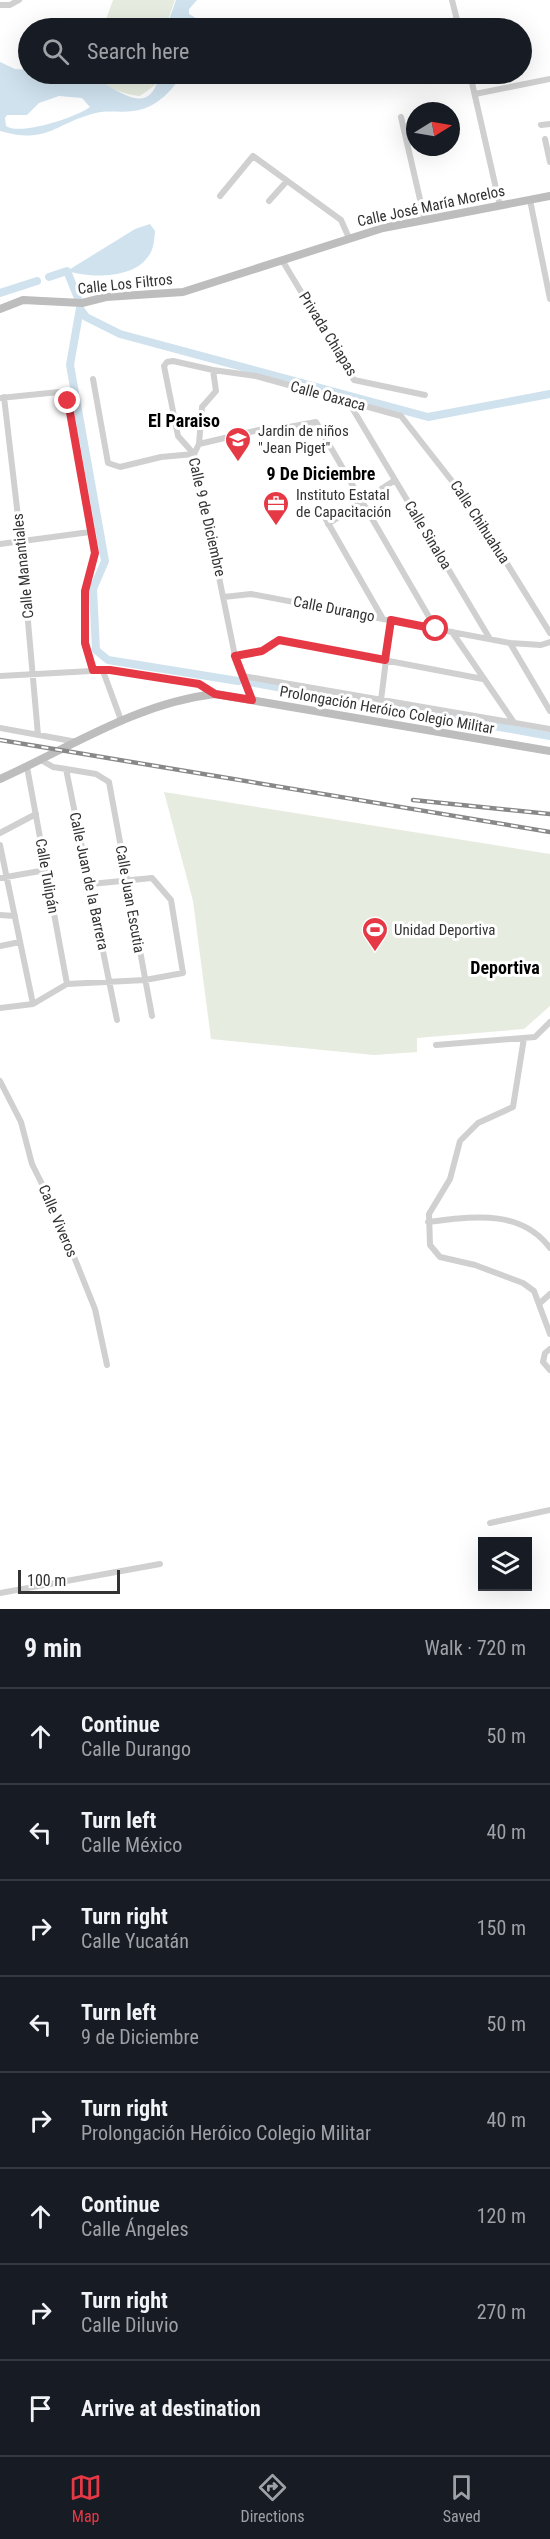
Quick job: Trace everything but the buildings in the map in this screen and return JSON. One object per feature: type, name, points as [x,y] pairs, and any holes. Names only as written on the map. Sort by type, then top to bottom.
[{"type":"street","points":[[0,6],[10,5],[19,0]]},
{"type":"street","points":[[452,0],[456,18]]},
{"type":"street","points":[[532,83],[550,79]]},
{"type":"street","points":[[472,84],[500,206]]},
{"type":"street","points":[[475,94],[525,84]]},
{"type":"street","points":[[401,117],[425,221]]},
{"type":"street","points":[[542,125],[550,123]]},
{"type":"street","points":[[545,139],[550,162]]},
{"type":"street","points":[[220,196],[253,156],[341,220],[349,238]]},
{"type":"street","points":[[269,201],[286,181]]},
{"type":"street","name":"Calle José María Morelos","points":[[217,283],[382,228],[550,196]]},
{"type":"street","points":[[530,200],[550,300]]},
{"type":"street","name":"Privada Chiapas","points":[[282,260],[354,380],[425,394]]},
{"type":"street","name":"Calle Los Filtros","points":[[0,309],[23,300],[82,303],[106,297],[183,292],[217,283]]},
{"type":"street","name":"Calle Oaxaca","points":[[167,362],[173,360],[213,370],[256,376],[401,416]]},
{"type":"street","name":"Calle 9 de Diciembre","points":[[167,362],[164,366],[178,436],[194,454],[235,656],[243,676]]},
{"type":"street","points":[[93,379],[108,464],[120,467],[161,457],[194,454],[200,444],[202,408],[216,391],[213,370]]},
{"type":"street","points":[[2,398],[58,392],[68,401],[95,553],[85,591],[85,643],[93,670]]},
{"type":"street","name":"Calle Manantiales","points":[[2,398],[21,542],[38,735]]},
{"type":"street","name":"Calle Sinaloa","points":[[348,401],[490,639]]},
{"type":"street","name":"Calle Chihuahua","points":[[401,416],[470,504],[550,633]]},
{"type":"street","points":[[200,444],[267,428],[278,429],[312,420],[316,422],[436,629]]},
{"type":"street","points":[[328,524],[395,480]]},
{"type":"street","points":[[320,509],[383,619]]},
{"type":"street","points":[[0,544],[90,532]]},
{"type":"street","name":"Calle Durango","points":[[224,597],[251,594],[510,643],[541,645],[550,642]]},
{"type":"street","points":[[381,700],[391,620]]},
{"type":"street","points":[[452,632],[513,721]]},
{"type":"street","points":[[235,656],[262,651],[279,640],[483,679]]},
{"type":"street","points":[[510,643],[550,711]]},
{"type":"street","points":[[0,676],[110,670],[199,684],[215,694]]},
{"type":"street","points":[[103,671],[121,720]]},
{"type":"street","points":[[243,676],[252,700]]},
{"type":"street","points":[[243,676],[550,729]]},
{"type":"street","name":"Prolongación Heróico Colegio Militar","points":[[0,779],[149,708],[185,697],[215,694],[550,751]]},
{"type":"street","points":[[0,728],[78,742]]},
{"type":"street","points":[[41,760],[53,767],[66,769]]},
{"type":"street","name":"Calle Tulipán","points":[[27,767],[67,984]]},
{"type":"street","name":"Calle Juan Escutia","points":[[66,769],[96,774],[109,782],[152,1016]]},
{"type":"street","name":"Calle Juan de la Barrera","points":[[66,769],[117,1020]]},
{"type":"street","points":[[0,833],[36,814]]},
{"type":"street","points":[[0,845],[3,877],[15,916],[33,1004]]},
{"type":"street","points":[[3,877],[46,870]]},
{"type":"street","points":[[0,1008],[33,1004],[67,984],[145,980],[183,973],[171,900],[152,878],[91,884]]},
{"type":"street","points":[[0,915],[15,916]]},
{"type":"street","points":[[0,946],[20,942]]},
{"type":"street","points":[[436,1044],[535,1037],[550,1022]]},
{"type":"street","points":[[524,1038],[513,1107],[478,1123],[460,1141],[450,1179],[429,1214],[430,1245],[440,1257],[475,1265],[523,1283],[534,1291],[550,1334]]},
{"type":"street","name":"Calle Viveros","points":[[0,1081],[21,1122],[32,1164],[56,1212],[95,1309],[107,1365]]},
{"type":"street","points":[[428,1222],[494,1217],[518,1221],[535,1230],[550,1248]]},
{"type":"street","points":[[539,1304],[550,1294]]},
{"type":"street","points":[[550,1349],[545,1353],[543,1362],[550,1370]]},
{"type":"street","points":[[490,1523],[550,1510]]},
{"type":"street","points":[[0,1593],[160,1564]]},
{"type":"shaded area","points":[[113,0],[175,0],[169,18],[107,18]]},
{"type":"shaded area","points":[[105,84],[155,84],[140,96],[115,90]]},
{"type":"shaded area","name":"Unidad Deportiva","points":[[164,792],[550,854],[550,1006],[524,1029],[417,1038],[417,1052],[374,1055],[211,1039],[193,901]]},
{"type":"water","points":[[176,0],[197,0],[189,9],[189,14],[196,18],[170,18]]},
{"type":"water","points":[[0,62],[18,69],[18,84],[105,84],[125,95],[136,98],[146,97],[154,90],[156,84],[175,84],[162,98],[141,110],[96,113],[41,134],[16,135],[0,131]],"holes":[[[59,96],[82,98],[90,107],[61,120],[35,127],[23,129],[6,126],[7,115],[27,115],[39,103]]]},
{"type":"water","points":[[150,224],[155,231],[153,245],[149,255],[140,265],[121,273],[98,276],[67,271],[135,229]]},
{"type":"waterway","points":[[49,277],[67,271],[78,298]]},
{"type":"waterway","points":[[0,293],[37,281]]},
{"type":"waterway","points":[[80,308],[70,365],[105,561],[93,589],[96,650],[108,660],[238,681]]},
{"type":"waterway","points":[[80,309],[86,317],[120,334],[428,417],[550,394]]},
{"type":"waterway","points":[[249,682],[550,736]]},
{"type":"railway","points":[[0,740],[550,832]]},
{"type":"railway","points":[[413,800],[550,814]]},
{"type":"place","name":"Jardin de niños \"Jean Piget\"","points":[[238,463]]},
{"type":"place","name":"Instituto Estatal de Capacitación","points":[[276,527]]},
{"type":"place","name":"Unidad Deportiva","points":[[375,953]]},
{"type":"district","name":"El Paraiso","points":[[184,420]]},
{"type":"district","name":"9 De Diciembre","points":[[321,473]]},
{"type":"district","name":"Deportiva","points":[[505,967]]},
{"type":"route","points":[[68,401],[95,553],[85,591],[85,643],[93,670],[110,670],[199,684],[215,694],[252,700],[235,656],[262,651],[279,640],[325,647],[336,653],[385,660],[391,620],[436,629]]}]
